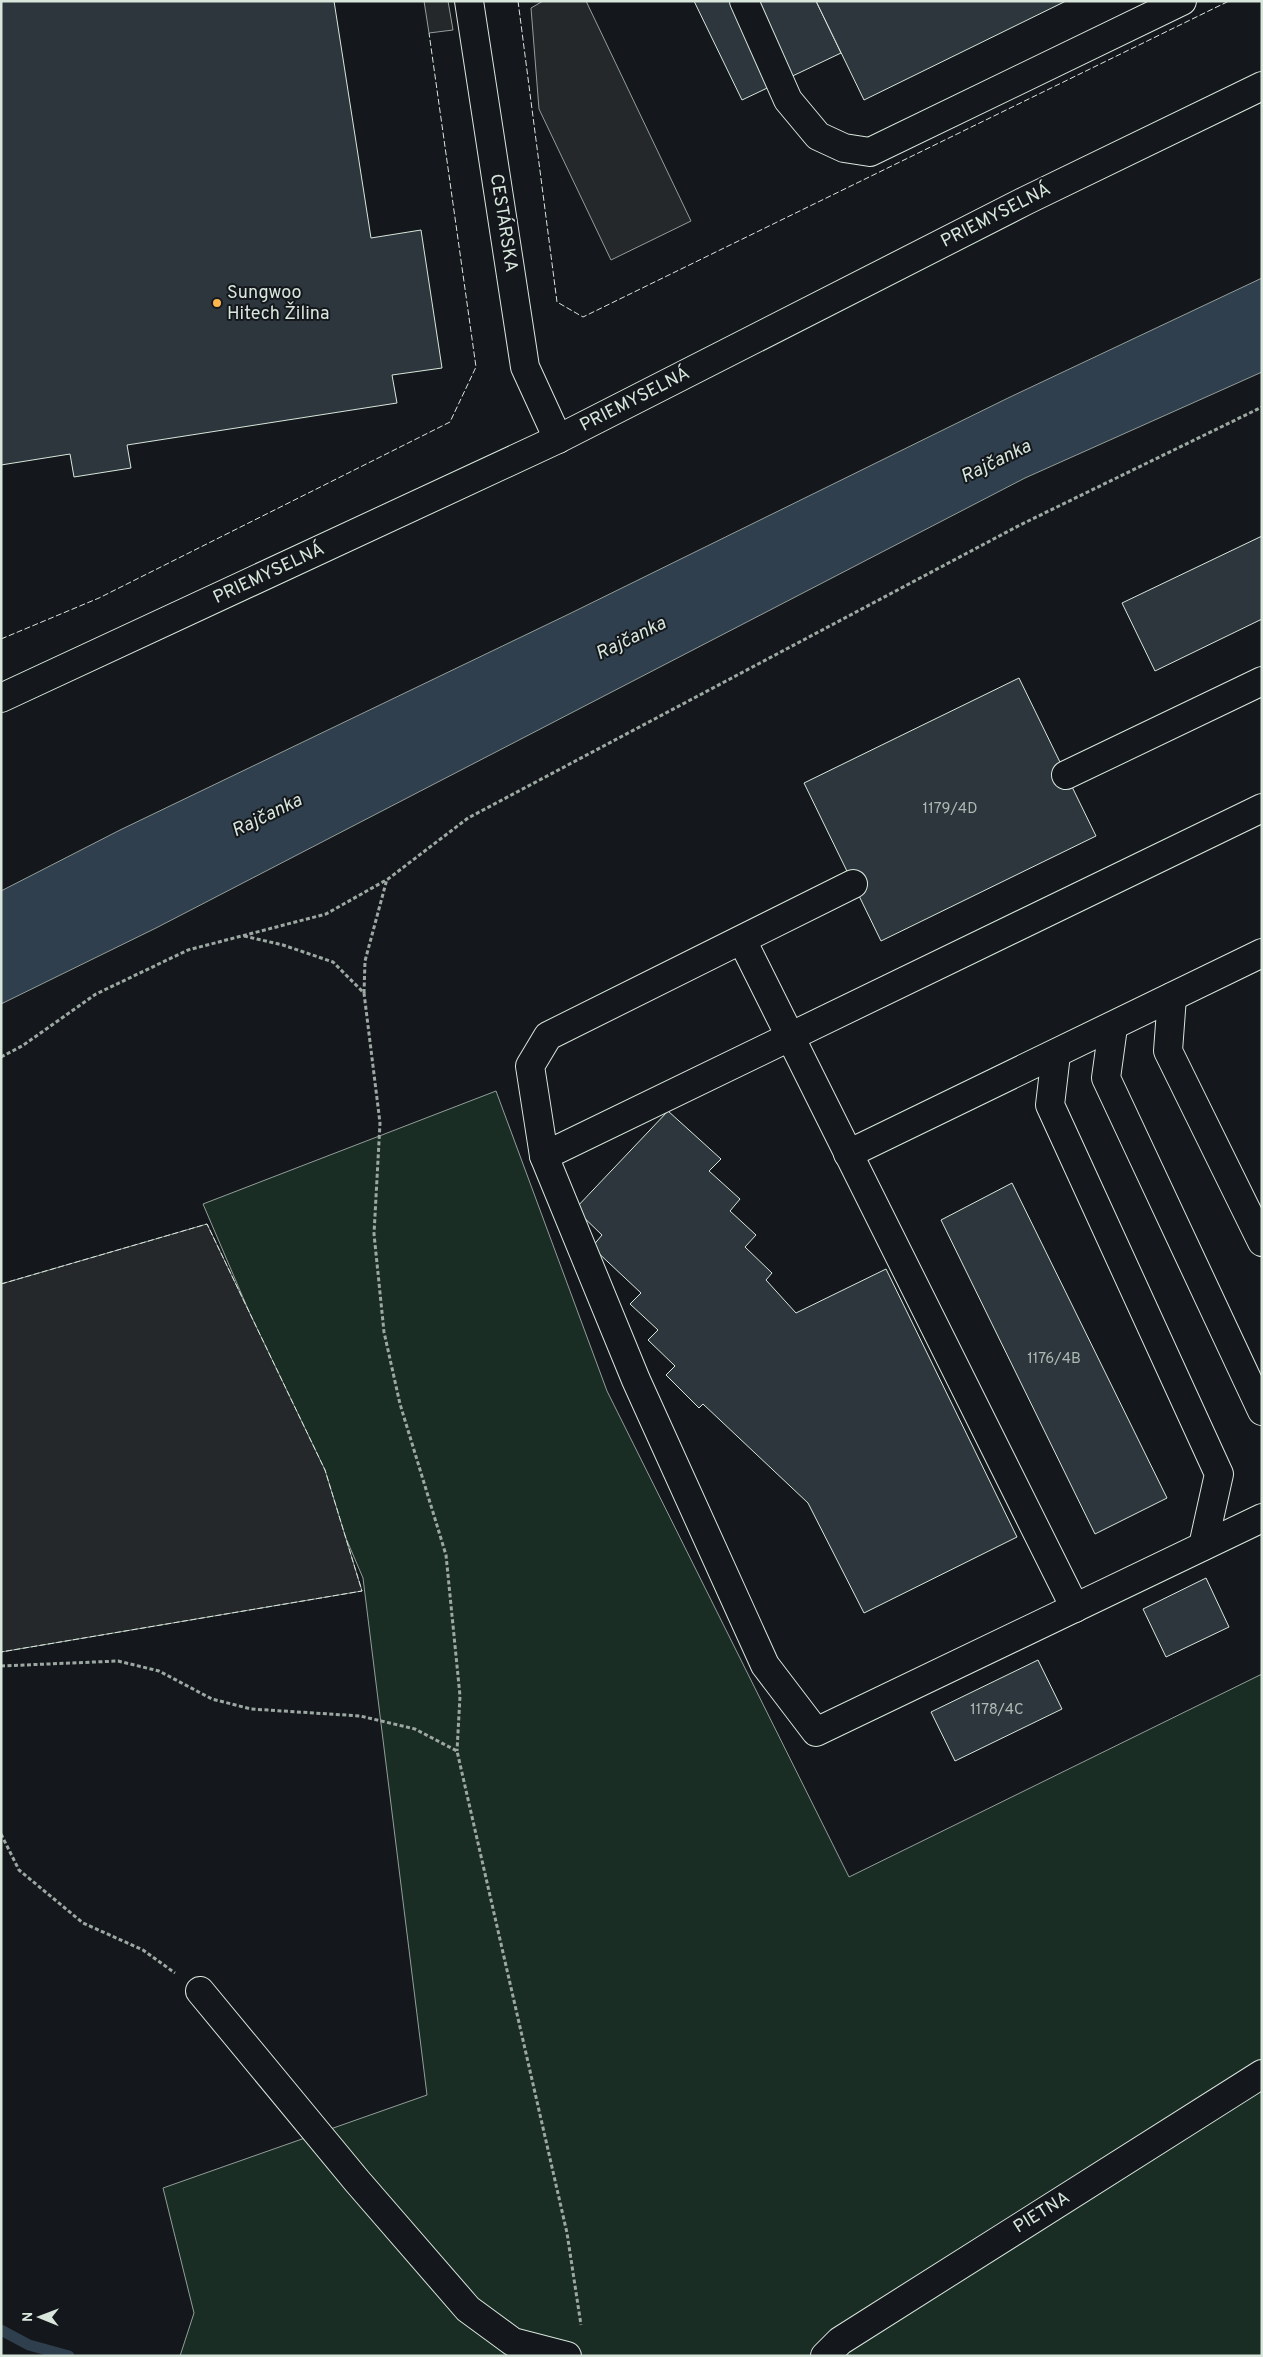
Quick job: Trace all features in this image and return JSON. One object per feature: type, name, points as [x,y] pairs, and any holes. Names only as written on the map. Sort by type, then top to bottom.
[{"type":"street","name":"CESTÁRSKA","points":[[469,1],[525,367],[558,439]]},
{"type":"street","points":[[744,1],[788,100],[818,136],[844,148],[870,152],[1182,1]]},
{"type":"street","name":"PRIEMYSELNÁ","points":[[1,698],[558,439],[1026,200],[1262,86]]},
{"type":"street","points":[[1066,775],[1261,682]]},
{"type":"street","points":[[544,1156],[1262,808]]},
{"type":"street","points":[[853,884],[548,1036],[530,1066],[544,1156],[636,1380],[765,1664],[816,1732],[1262,1518]]},
{"type":"street","points":[[742,940],[1075,1608]]},
{"type":"street","points":[[848,1154],[1262,953]]},
{"type":"street","points":[[1172,997],[1168,1051],[1262,1242]]},
{"type":"street","points":[[1113,1027],[1106,1078],[1262,1412]]},
{"type":"street","points":[[1056,1054],[1050,1105],[1219,1474],[1203,1546]]},
{"type":"street","points":[[200,1991],[357,2181],[468,2309],[513,2342],[567,2356]]},
{"type":"street","name":"PIETNA","points":[[825,2356],[840,2341],[1262,2074]]},
{"type":"path","points":[[1,1057],[22,1046],[96,994],[188,950],[326,914],[388,879],[468,818],[1020,525],[1262,407]]},
{"type":"path","points":[[388,879],[365,961],[364,993],[380,1124],[374,1234],[384,1332],[400,1404],[446,1555],[460,1696],[457,1751],[567,2233],[581,2328]]},
{"type":"path","points":[[243,936],[283,945],[333,962],[364,993]]},
{"type":"path","points":[[1,1666],[118,1661],[159,1671],[212,1699],[241,1707],[360,1716],[415,1729],[457,1751]]},
{"type":"path","points":[[1,1834],[19,1870],[84,1923],[143,1950],[200,1991]]},
{"type":"green space","points":[[496,1091],[607,1391],[849,1877],[1262,1674],[1262,2356],[180,2356],[194,2313],[163,2188],[427,2095],[363,1578],[203,1204]]},
{"type":"shaded area","points":[[424,1],[448,1],[453,30],[429,33]]},
{"type":"shaded area","points":[[543,1],[586,1],[691,221],[611,260],[539,109],[531,8]]},
{"type":"shaded area","points":[[207,1224],[325,1470],[362,1591],[1,1652],[1,1284]]},
{"type":"water","name":"Rajčanka","points":[[1262,278],[1262,372],[1025,478],[156,928],[1,1004],[1,891],[120,830],[569,614],[1008,398]]},
{"type":"building","name":"Sungwoo Hitech Žilina","points":[[1,1],[334,1],[371,238],[421,230],[442,368],[392,375],[397,403],[127,445],[131,468],[74,477],[70,454],[1,465]]},
{"type":"building","points":[[694,1],[816,1],[841,53],[742,100]]},
{"type":"building","points":[[816,1],[1066,1],[864,100]]},
{"type":"building","points":[[1262,536],[1262,619],[1155,671],[1122,603]]},
{"type":"building","points":[[1019,678],[1096,836],[881,941],[804,783]]},
{"type":"building","points":[[668,1111],[721,1159],[709,1171],[740,1199],[730,1211],[756,1235],[745,1247],[772,1273],[766,1280],[796,1313],[886,1269],[1017,1537],[864,1613],[808,1503],[703,1404],[699,1408],[666,1375],[675,1366],[648,1340],[658,1330],[630,1304],[641,1293],[592,1247],[602,1235],[575,1209]]},
{"type":"building","points":[[1012,1183],[1167,1498],[1095,1534],[941,1220]]},
{"type":"building","points":[[1206,1578],[1229,1627],[1166,1657],[1143,1609]]},
{"type":"building","points":[[1038,1660],[1062,1709],[955,1761],[931,1712]]},
{"type":"waterway","points":[[1,2330],[29,2345],[69,2356]]},
{"type":"fence","points":[[518,1],[557,302],[583,317],[1229,1]]},
{"type":"fence","points":[[1,639],[99,598],[450,422],[476,367],[429,33]]},
{"type":"fence","points":[[1,1284],[207,1224],[325,1470],[362,1591],[1,1652]]},
{"type":"place","name":"Sungwoo Hitech Žilina","points":[[217,303]]}]
